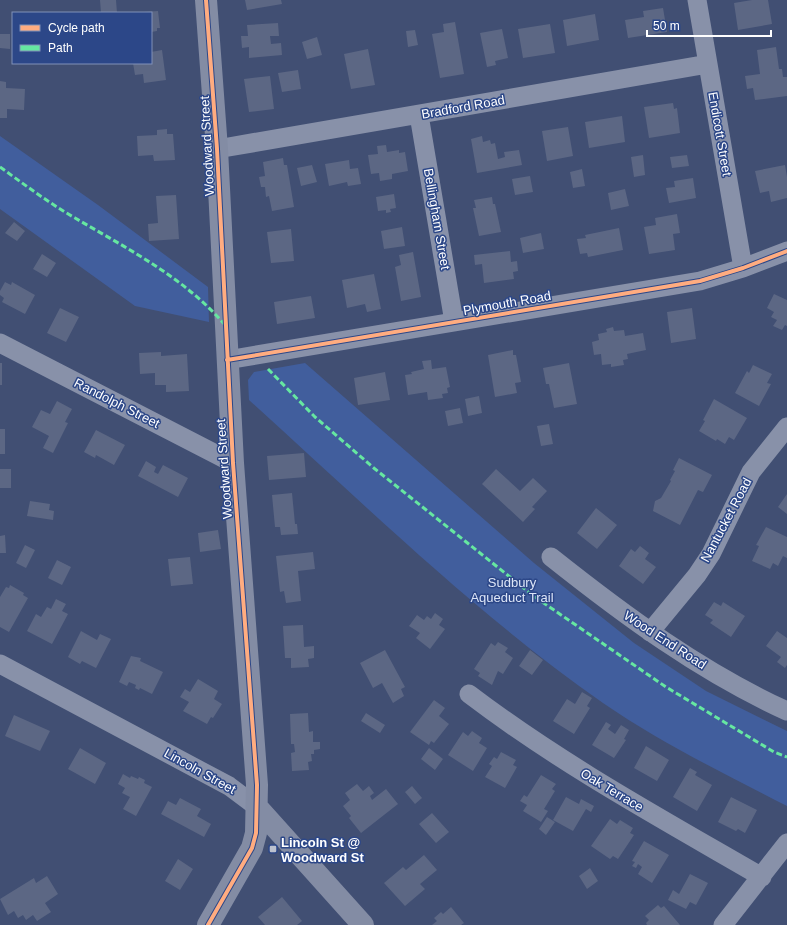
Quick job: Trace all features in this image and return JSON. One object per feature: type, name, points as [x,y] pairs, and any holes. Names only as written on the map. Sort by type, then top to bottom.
[{"type":"street","name":"Woodward Street","points":[[206,0],[217,149],[233,463],[257,776],[256,833],[250,853],[208,925]]},
{"type":"street","name":"Endicott Street","points":[[697,0],[743,268]]},
{"type":"street","name":"Bradford Road","points":[[217,149],[708,64]]},
{"type":"street","name":"Bellingham Street","points":[[419,115],[454,322]]},
{"type":"street","name":"Plymouth Road","points":[[227,360],[700,281],[743,268],[787,251]]},
{"type":"street","name":"Randolph Street","points":[[0,343],[233,463]]},
{"type":"street","name":"Nantucket Road","points":[[650,632],[697,575],[711,554],[751,472],[787,426]]},
{"type":"street","name":"Wood End Road","points":[[551,557],[650,632],[713,671],[787,711]]},
{"type":"street","name":"Lincoln Street","points":[[0,664],[230,786],[257,807],[363,925]]},
{"type":"street","name":"Oak Terrace","points":[[469,694],[511,726],[570,765],[762,877]]},
{"type":"street","points":[[723,925],[762,877],[787,843]]},
{"type":"green space","points":[[0,136],[98,205],[208,287],[209,322],[135,306],[0,209]]},
{"type":"green space","name":"Sudbury Aqueduct Trail","points":[[305,363],[534,563],[634,643],[706,691],[787,731],[787,806],[694,758],[625,718],[556,669],[510,633],[422,557],[249,400],[248,380],[254,372]]},
{"type":"building","points":[[100,0],[116,0],[117,12],[101,12]]},
{"type":"building","points":[[245,0],[281,0],[282,4],[247,10]]},
{"type":"building","points":[[752,0],[768,0],[772,24],[738,30],[734,3]]},
{"type":"building","points":[[663,8],[667,32],[628,38],[625,20],[644,17],[643,11]]},
{"type":"building","points":[[158,11],[160,28],[157,28],[157,31],[152,32],[152,12],[144,12]]},
{"type":"building","points":[[595,14],[599,40],[567,46],[563,20]]},
{"type":"building","points":[[455,22],[464,74],[440,78],[432,34],[444,32],[443,24]]},
{"type":"building","points":[[278,23],[279,36],[270,36],[271,44],[281,43],[282,55],[249,58],[249,47],[242,48],[241,36],[248,36],[247,25]]},
{"type":"building","points":[[550,24],[555,53],[523,58],[518,29]]},
{"type":"building","points":[[502,29],[508,58],[495,61],[496,65],[487,67],[480,33]]},
{"type":"building","points":[[415,30],[418,45],[408,47],[406,31]]},
{"type":"building","points":[[0,34],[10,34],[10,49],[0,48]]},
{"type":"building","points":[[317,37],[322,55],[307,59],[302,42]]},
{"type":"building","points":[[776,47],[779,69],[782,69],[783,77],[787,77],[787,96],[755,100],[753,88],[747,89],[745,76],[760,74],[757,50]]},
{"type":"building","points":[[368,49],[375,85],[351,89],[344,54]]},
{"type":"building","points":[[162,50],[166,80],[144,83],[143,74],[135,75],[133,64],[152,64],[152,52]]},
{"type":"building","points":[[298,70],[301,89],[282,92],[278,73]]},
{"type":"building","points":[[270,76],[274,109],[249,112],[244,79]]},
{"type":"building","points":[[0,81],[6,82],[6,88],[25,89],[24,110],[7,109],[7,118],[0,118]]},
{"type":"building","points":[[673,103],[674,109],[677,108],[680,133],[649,138],[644,107]]},
{"type":"building","points":[[622,116],[625,142],[589,148],[585,122]]},
{"type":"building","points":[[568,127],[573,156],[547,161],[542,131]]},
{"type":"building","points":[[167,129],[167,134],[173,134],[175,160],[154,161],[153,155],[138,156],[137,136],[157,135],[157,130]]},
{"type":"building","points":[[482,136],[483,142],[490,140],[491,144],[495,143],[498,159],[505,157],[504,152],[519,150],[522,165],[477,173],[471,139]]},
{"type":"building","points":[[386,145],[387,152],[399,150],[399,153],[405,152],[408,171],[392,174],[392,179],[380,181],[379,173],[371,174],[368,155],[378,154],[377,146]]},
{"type":"building","points":[[643,155],[645,175],[634,177],[631,157]]},
{"type":"building","points":[[687,155],[689,166],[672,168],[670,157]]},
{"type":"building","points":[[283,158],[284,165],[287,165],[294,207],[272,211],[269,196],[266,197],[265,187],[261,187],[259,177],[265,176],[263,162]]},
{"type":"building","points":[[349,160],[350,169],[358,168],[361,184],[348,186],[347,182],[329,186],[325,164]]},
{"type":"building","points":[[312,165],[317,182],[301,186],[297,168]]},
{"type":"building","points":[[785,165],[787,177],[787,198],[771,202],[769,191],[760,193],[755,171]]},
{"type":"building","points":[[582,169],[585,186],[573,188],[570,172]]},
{"type":"building","points":[[530,176],[533,192],[515,195],[512,179]]},
{"type":"building","points":[[693,178],[696,198],[669,203],[666,188],[675,187],[674,181]]},
{"type":"building","points":[[625,189],[629,206],[611,210],[608,193]]},
{"type":"building","points":[[394,194],[396,208],[390,209],[391,212],[386,213],[386,210],[378,211],[376,197]]},
{"type":"building","points":[[176,195],[179,239],[149,241],[148,224],[158,223],[156,196]]},
{"type":"building","points":[[492,197],[501,232],[479,236],[473,208],[476,208],[474,200]]},
{"type":"building","points":[[677,214],[680,233],[673,234],[675,250],[649,254],[644,227],[656,225],[655,218]]},
{"type":"building","points":[[14,222],[25,231],[17,241],[5,233]]},
{"type":"building","points":[[402,227],[405,246],[384,249],[381,231]]},
{"type":"building","points":[[619,228],[623,250],[588,257],[587,253],[580,254],[577,239],[586,238],[585,235]]},
{"type":"building","points":[[291,229],[294,261],[271,263],[267,232]]},
{"type":"building","points":[[541,233],[544,249],[523,253],[520,238]]},
{"type":"building","points":[[510,251],[511,262],[517,261],[518,271],[513,272],[514,279],[484,283],[482,264],[475,265],[474,255]]},
{"type":"building","points":[[413,252],[421,297],[401,301],[395,267],[401,265],[399,255]]},
{"type":"building","points":[[42,254],[56,263],[47,277],[33,269]]},
{"type":"building","points":[[374,274],[381,309],[367,312],[365,304],[347,308],[342,280]]},
{"type":"building","points":[[5,282],[11,285],[12,282],[35,295],[25,314],[2,302],[4,298],[0,295],[0,291]]},
{"type":"building","points":[[774,294],[787,300],[787,326],[785,325],[782,330],[773,326],[777,320],[771,317],[774,312],[767,308]]},
{"type":"building","points":[[311,296],[315,318],[277,324],[274,302]]},
{"type":"building","points":[[60,308],[79,317],[66,342],[47,333]]},
{"type":"building","points":[[692,308],[696,339],[671,343],[667,312]]},
{"type":"building","points":[[613,327],[614,331],[624,330],[625,336],[643,333],[646,350],[627,354],[628,359],[623,360],[624,365],[611,367],[611,364],[602,365],[601,354],[594,355],[592,342],[599,340],[598,334],[607,332],[606,329]]},
{"type":"building","points":[[513,350],[513,355],[516,355],[521,382],[515,383],[517,393],[495,397],[488,355]]},
{"type":"building","points":[[161,352],[161,356],[187,354],[189,391],[166,392],[166,385],[155,385],[155,373],[140,374],[139,353]]},
{"type":"building","points":[[431,360],[432,369],[446,367],[450,387],[447,388],[448,393],[442,394],[443,398],[428,400],[427,392],[408,395],[405,375],[424,369],[422,361]]},
{"type":"building","points":[[0,363],[2,363],[2,385],[0,385]]},
{"type":"building","points":[[569,363],[577,404],[554,408],[549,384],[546,384],[543,368]]},
{"type":"building","points":[[753,365],[772,374],[767,383],[771,384],[759,406],[735,393],[747,371],[749,373]]},
{"type":"building","points":[[385,372],[390,400],[358,405],[354,378]]},
{"type":"building","points":[[479,396],[482,413],[468,416],[465,399]]},
{"type":"building","points":[[714,399],[747,418],[734,440],[729,437],[725,444],[717,439],[716,441],[699,431]]},
{"type":"building","points":[[57,401],[72,409],[65,422],[68,423],[53,453],[43,448],[49,436],[32,427],[41,410],[50,414]]},
{"type":"building","points":[[460,408],[463,423],[448,426],[445,411]]},
{"type":"building","points":[[549,424],[553,444],[541,446],[537,426]]},
{"type":"building","points":[[0,429],[5,429],[5,454],[0,454]]},
{"type":"building","points":[[96,430],[125,445],[114,465],[96,455],[95,458],[84,452]]},
{"type":"building","points":[[304,453],[306,477],[269,480],[267,456]]},
{"type":"building","points":[[679,458],[712,475],[703,492],[698,490],[680,525],[653,511],[655,501],[661,498],[671,481],[670,480],[675,471],[673,470]]},
{"type":"building","points":[[146,461],[156,467],[154,472],[158,474],[163,465],[188,478],[178,497],[138,476]]},
{"type":"building","points":[[0,469],[11,469],[11,488],[0,488]]},
{"type":"building","points":[[496,469],[520,491],[533,478],[547,491],[532,507],[535,509],[523,522],[482,484]]},
{"type":"building","points":[[292,493],[295,524],[297,524],[298,534],[281,535],[280,527],[275,527],[272,495]]},
{"type":"building","points":[[787,494],[787,514],[778,507]]},
{"type":"building","points":[[30,501],[50,504],[49,510],[54,511],[53,520],[27,516]]},
{"type":"building","points":[[596,508],[617,525],[597,549],[577,533]]},
{"type":"building","points":[[766,527],[787,537],[787,558],[783,556],[778,566],[773,563],[770,569],[752,561],[759,546],[756,545]]},
{"type":"building","points":[[218,530],[221,549],[200,552],[198,533]]},
{"type":"building","points":[[5,535],[6,553],[0,553],[0,536]]},
{"type":"building","points":[[25,545],[35,550],[26,568],[16,563]]},
{"type":"building","points":[[640,546],[649,553],[645,559],[656,567],[643,584],[619,566],[631,549],[635,552]]},
{"type":"building","points":[[313,552],[315,569],[298,571],[301,601],[286,603],[284,591],[280,592],[276,556]]},
{"type":"building","points":[[190,557],[193,584],[171,586],[168,559]]},
{"type":"building","points":[[57,560],[71,567],[62,585],[48,578]]},
{"type":"building","points":[[10,585],[24,593],[23,595],[28,598],[9,632],[0,627],[0,597],[6,587],[9,588]]},
{"type":"building","points":[[56,599],[66,604],[62,611],[68,614],[52,644],[27,631],[36,614],[41,617],[47,607],[51,609]]},
{"type":"building","points":[[714,602],[721,606],[723,602],[745,616],[731,637],[710,623],[713,620],[705,615]]},
{"type":"building","points":[[435,613],[443,619],[439,625],[445,629],[430,649],[416,638],[420,633],[409,626],[417,615],[424,620],[427,616],[431,619]]},
{"type":"building","points":[[303,625],[304,647],[314,646],[314,658],[308,659],[309,667],[291,668],[291,658],[285,658],[283,626]]},
{"type":"building","points":[[81,631],[97,640],[100,634],[111,639],[96,668],[82,661],[80,664],[68,657]]},
{"type":"building","points":[[777,631],[787,638],[787,665],[785,668],[777,662],[781,657],[766,646]]},
{"type":"building","points":[[498,642],[508,648],[505,652],[513,658],[503,674],[498,671],[492,685],[478,676],[480,673],[474,669],[491,643],[495,646]]},
{"type":"building","points":[[385,650],[405,687],[401,689],[404,696],[393,703],[382,683],[373,688],[360,663]]},
{"type":"building","points":[[530,650],[543,660],[532,675],[519,666]]},
{"type":"building","points":[[131,656],[141,658],[140,661],[163,672],[152,694],[140,688],[139,690],[135,688],[136,685],[129,682],[127,686],[119,682]]},
{"type":"building","points":[[198,679],[218,691],[214,699],[222,704],[207,724],[183,711],[189,702],[180,697],[185,689],[190,692]]},
{"type":"building","points":[[582,692],[592,698],[587,706],[590,708],[574,734],[553,721],[567,699],[575,704]]},
{"type":"building","points":[[434,700],[445,708],[439,716],[449,724],[434,743],[431,741],[429,745],[410,732]]},
{"type":"building","points":[[308,713],[309,732],[313,731],[313,742],[320,742],[320,749],[314,750],[314,754],[311,754],[312,761],[308,762],[309,770],[292,771],[291,753],[295,752],[294,744],[291,744],[290,714]]},
{"type":"building","points":[[366,713],[385,725],[380,733],[361,721]]},
{"type":"building","points":[[14,715],[50,731],[40,751],[5,736]]},
{"type":"building","points":[[606,722],[611,725],[608,729],[615,734],[621,725],[629,730],[624,739],[626,740],[614,758],[592,745]]},
{"type":"building","points":[[472,731],[482,738],[479,743],[487,748],[473,771],[448,755],[463,732],[468,736]]},
{"type":"building","points":[[646,746],[669,760],[657,781],[634,768]]},
{"type":"building","points":[[80,748],[106,763],[95,784],[68,769]]},
{"type":"building","points":[[429,748],[443,759],[435,770],[421,759]]},
{"type":"building","points":[[501,752],[516,760],[513,765],[517,767],[505,788],[485,777],[492,766],[489,764],[494,757],[497,759]]},
{"type":"building","points":[[690,768],[697,772],[695,775],[712,785],[697,811],[673,797]]},
{"type":"building","points":[[123,774],[130,778],[131,776],[138,779],[139,777],[145,780],[144,783],[152,787],[136,816],[123,809],[130,797],[122,793],[125,788],[118,784]]},
{"type":"building","points":[[541,775],[556,784],[552,789],[555,791],[544,809],[548,811],[541,822],[523,811],[527,805],[520,801],[524,795],[527,797]]},
{"type":"building","points":[[357,784],[363,791],[369,786],[374,793],[370,796],[372,800],[386,789],[398,804],[361,833],[349,818],[351,816],[343,806],[350,800],[345,793]]},
{"type":"building","points":[[412,786],[422,798],[415,804],[405,792]]},
{"type":"building","points":[[566,797],[579,804],[581,799],[594,806],[591,812],[586,809],[573,831],[553,820]]},
{"type":"building","points":[[731,797],[757,810],[745,833],[738,829],[736,831],[718,822]]},
{"type":"building","points":[[180,798],[201,809],[197,816],[211,824],[204,837],[161,814],[168,801],[176,805]]},
{"type":"building","points":[[432,813],[449,832],[436,843],[419,824]]},
{"type":"building","points":[[547,817],[555,822],[546,835],[539,829]]},
{"type":"building","points":[[610,819],[617,824],[620,820],[633,828],[630,833],[634,835],[618,859],[613,856],[610,859],[591,846]]},
{"type":"building","points":[[644,841],[669,855],[652,883],[638,874],[642,867],[638,864],[636,868],[632,866],[635,862],[632,861]]},
{"type":"building","points":[[424,855],[437,870],[420,884],[425,889],[405,906],[384,883],[403,867],[406,870]]},
{"type":"building","points":[[178,859],[193,869],[180,890],[165,881]]},
{"type":"building","points":[[590,868],[598,881],[587,889],[579,876]]},
{"type":"building","points":[[690,874],[708,883],[696,905],[690,902],[686,909],[668,900],[673,890],[679,894]]},
{"type":"building","points":[[47,876],[58,894],[45,903],[51,912],[37,921],[33,915],[26,920],[23,915],[18,918],[14,911],[8,915],[0,899],[34,878],[36,883]]},
{"type":"building","points":[[282,897],[302,921],[297,925],[265,925],[258,917]]},
{"type":"building","points":[[658,905],[661,908],[664,906],[680,925],[647,925],[646,923],[649,920],[645,916]]},
{"type":"building","points":[[451,907],[464,923],[461,925],[432,925],[437,921],[434,918],[441,912],[443,914]]},
{"type":"marked path","points":[[0,167],[37,194],[135,253],[174,279],[209,308],[225,325]]},
{"type":"marked path","points":[[268,369],[315,417],[375,469],[535,597],[666,687],[774,752],[787,757]]},
{"type":"cycle path","points":[[206,0],[217,149],[233,463],[257,785],[256,833],[252,848],[208,925]]},
{"type":"cycle path","points":[[227,360],[700,281],[743,268],[787,251]]},
{"type":"place","name":"Lincoln St @ Woodward St","points":[[273,849]]}]
